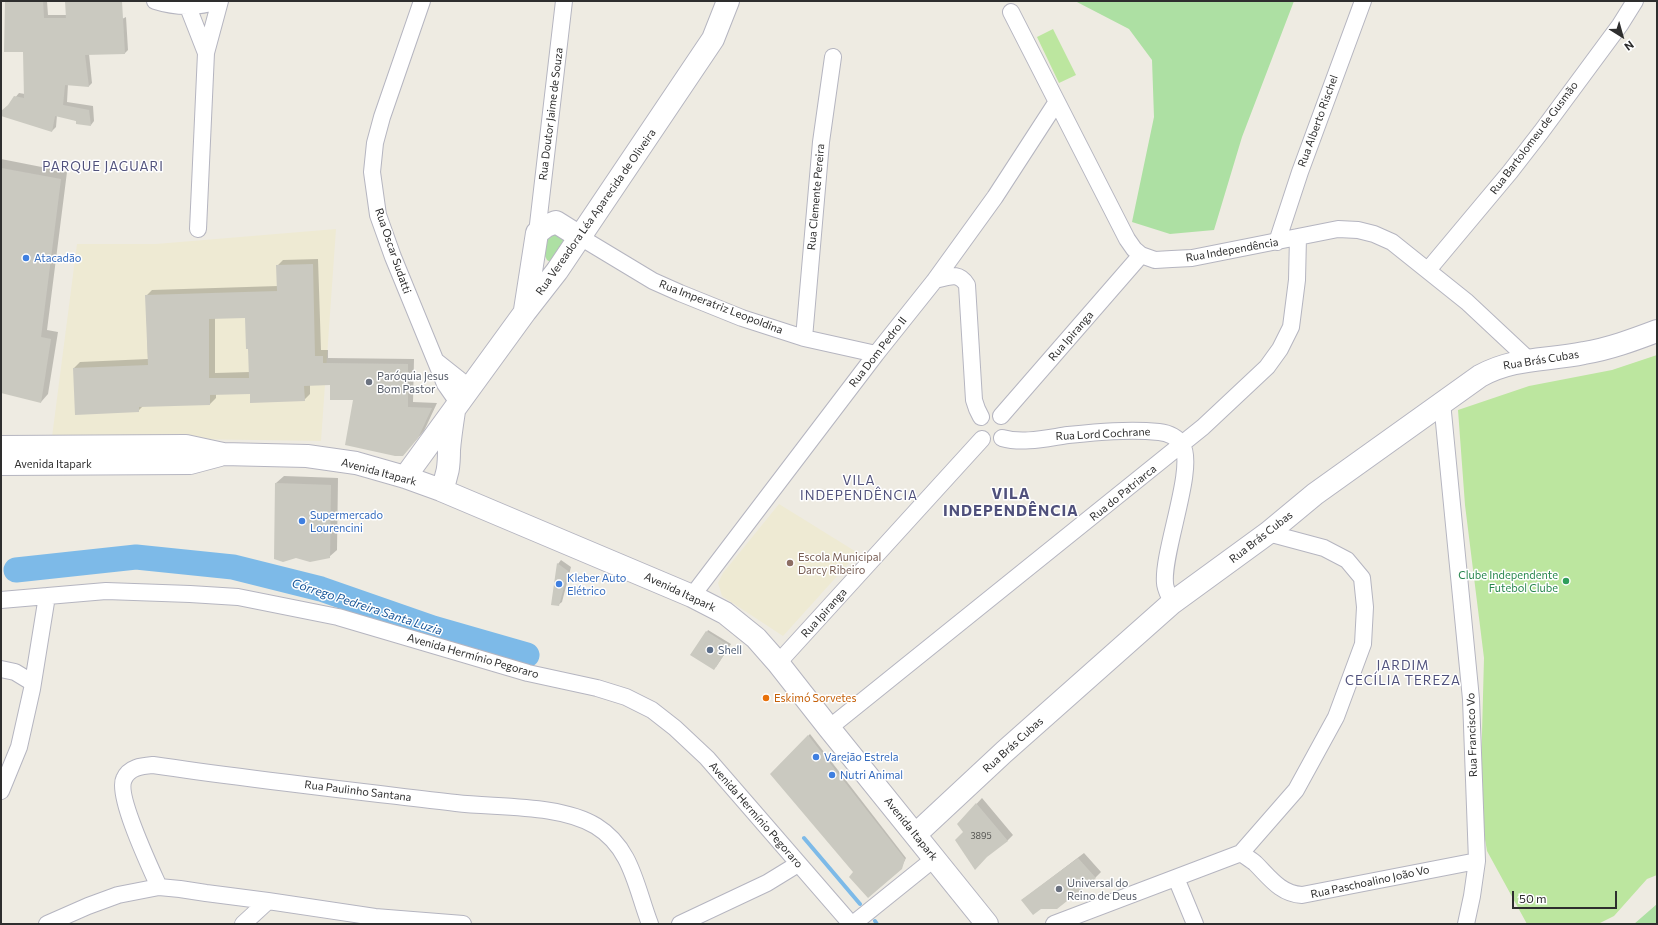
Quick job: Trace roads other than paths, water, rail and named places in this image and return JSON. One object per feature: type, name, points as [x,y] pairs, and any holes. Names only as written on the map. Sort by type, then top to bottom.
[{"type":"street","points":[[155,1],[168,5],[188,6],[204,6],[220,1]]},
{"type":"street","points":[[198,229],[206,53],[220,1]]},
{"type":"street","name":"Rua Oscar Sudatti","points":[[422,1],[382,117],[375,143],[372,172],[378,215],[396,264],[435,360],[461,401]]},
{"type":"street","name":"Rua Doutor Jaime de Souza","points":[[525,312],[537,232],[564,1]]},
{"type":"street","name":"Rua Vereadora Léa Aparecida de Oliveira","points":[[405,477],[525,312],[557,271],[706,49],[718,27],[728,1]]},
{"type":"street","name":"Rua Alberto Rischel","points":[[1277,242],[1300,172],[1363,1]]},
{"type":"street","name":"Rua Bartolomeu de Gusmão","points":[[1428,270],[1532,143],[1620,25],[1635,1]]},
{"type":"street","points":[[188,6],[206,53]]},
{"type":"street","points":[[1010,12],[1127,239],[1134,249],[1141,255]]},
{"type":"street","name":"Rua Clemente Pereira","points":[[804,338],[821,142],[833,57]]},
{"type":"street","name":"Rua Dom Pedro II","points":[[692,596],[876,354],[935,280],[995,197],[1056,103]]},
{"type":"street","points":[[537,232],[556,222],[540,203]]},
{"type":"street","name":"Rua Imperatriz Leopoldina","points":[[556,222],[653,281],[680,293],[742,318],[804,338],[876,354]]},
{"type":"street","name":"Rua Independência","points":[[1141,255],[1155,260],[1192,258],[1338,229],[1364,231],[1392,242],[1428,270],[1467,302],[1529,360]]},
{"type":"street","name":"Rua do Patriarca","points":[[829,728],[1182,445],[1232,402],[1267,367],[1280,349],[1291,327],[1297,280],[1298,238]]},
{"type":"street","name":"Rua Ipiranga","points":[[1001,416],[1141,255]]},
{"type":"street","points":[[533,262],[542,273],[553,274],[557,271]]},
{"type":"street","points":[[935,280],[955,276],[963,279],[967,285],[974,400],[981,417]]},
{"type":"street","name":"Rua Brás Cubas","points":[[916,834],[1004,752],[1172,603],[1268,533],[1315,494],[1480,376],[1494,368],[1507,364],[1585,353],[1628,342],[1657,331]]},
{"type":"street","name":"Rua Vereadora Léa Aparecida de Oliveira","points":[[441,490],[447,478],[449,469],[449,449],[461,401]]},
{"type":"street","name":"Rua Francisco Vo","points":[[1442,402],[1471,699],[1477,861],[1466,924]]},
{"type":"street","points":[[989,413],[1001,416],[1006,423],[1006,431],[1002,438],[992,442],[982,439],[977,430],[981,417],[989,413]]},
{"type":"street","name":"Rua Lord Cochrane","points":[[1002,438],[1020,441],[1089,433],[1143,430],[1166,432],[1174,436],[1182,445]]},
{"type":"street","name":"Rua Ipiranga","points":[[778,663],[982,439]]},
{"type":"street","points":[[1172,603],[1164,584],[1165,568],[1183,483],[1185,452],[1182,445]]},
{"type":"street","name":"Avenida Itapark","points":[[1,447],[186,446],[223,454],[307,456],[356,463],[405,477],[441,490],[692,596],[725,613],[756,638],[778,663],[987,924]]},
{"type":"street","name":"Avenida Itapark","points":[[1,464],[190,463],[223,454]]},
{"type":"street","points":[[1054,924],[1241,853],[1296,790],[1336,717],[1363,644],[1365,607],[1362,578],[1347,560],[1324,548],[1268,533]]},
{"type":"street","name":"Avenida Hermínio Pegoraro","points":[[1,600],[106,591],[238,597],[338,617],[528,673],[597,688],[626,697],[652,710],[675,728],[707,758],[852,924]]},
{"type":"street","points":[[1,791],[19,747],[33,683],[47,596]]},
{"type":"street","points":[[1,669],[15,672],[33,683]]},
{"type":"street","name":"Rua Paulinho Santana","points":[[159,887],[133,826],[122,788],[123,780],[127,775],[132,770],[142,766],[153,765],[458,803],[546,811],[574,816],[596,826],[609,836],[621,849],[636,879],[650,924]]},
{"type":"street","name":"Rua Paschoalino João Vo","points":[[1241,853],[1255,863],[1281,889],[1293,895],[1302,896],[1477,861]]},
{"type":"street","points":[[852,924],[935,858]]},
{"type":"street","points":[[680,924],[767,883],[798,864]]},
{"type":"street","points":[[1176,878],[1195,924]]},
{"type":"street","points":[[47,924],[118,895],[159,887],[375,917],[463,924]]},
{"type":"street","points":[[243,924],[268,901]]},
{"type":"waterway","name":"Córrego Pedreira Santa Luzia","points":[[16,570],[136,557],[233,567],[321,589],[433,628],[527,655]]},
{"type":"waterway","name":"Córrego Pedreira Santa Luzia","points":[[804,838],[860,904]]},
{"type":"place","name":"Atacadão","points":[[26,258]]},
{"type":"place","name":"Paróquia Jesus Bom Pastor","points":[[369,382]]},
{"type":"place","name":"Supermercado Lourencini","points":[[302,521]]},
{"type":"place","name":"Escola Municipal Darcy Ribeiro","points":[[790,563]]},
{"type":"place","name":"Clube Independente Futebol Clube","points":[[1566,581]]},
{"type":"place","name":"Kleber Auto Elétrico","points":[[559,584]]},
{"type":"place","name":"Shell","points":[[710,650]]},
{"type":"place","name":"Eskimó Sorvetes","points":[[766,698]]},
{"type":"place","name":"Varejão Estrela","points":[[816,757]]},
{"type":"place","name":"Nutri Animal","points":[[832,775]]},
{"type":"place","name":"Universal do Reino de Deus","points":[[1059,889]]},
{"type":"district","name":"PARQUE JAGUARI","points":[[103,167]]},
{"type":"district","name":"VILA INDEPENDÊNCIA","points":[[859,488]]},
{"type":"district","name":"VILA INDEPENDÊNCIA","points":[[1011,502]]},
{"type":"district","name":"JARDIM CECÍLIA TEREZA","points":[[1403,674]]}]
